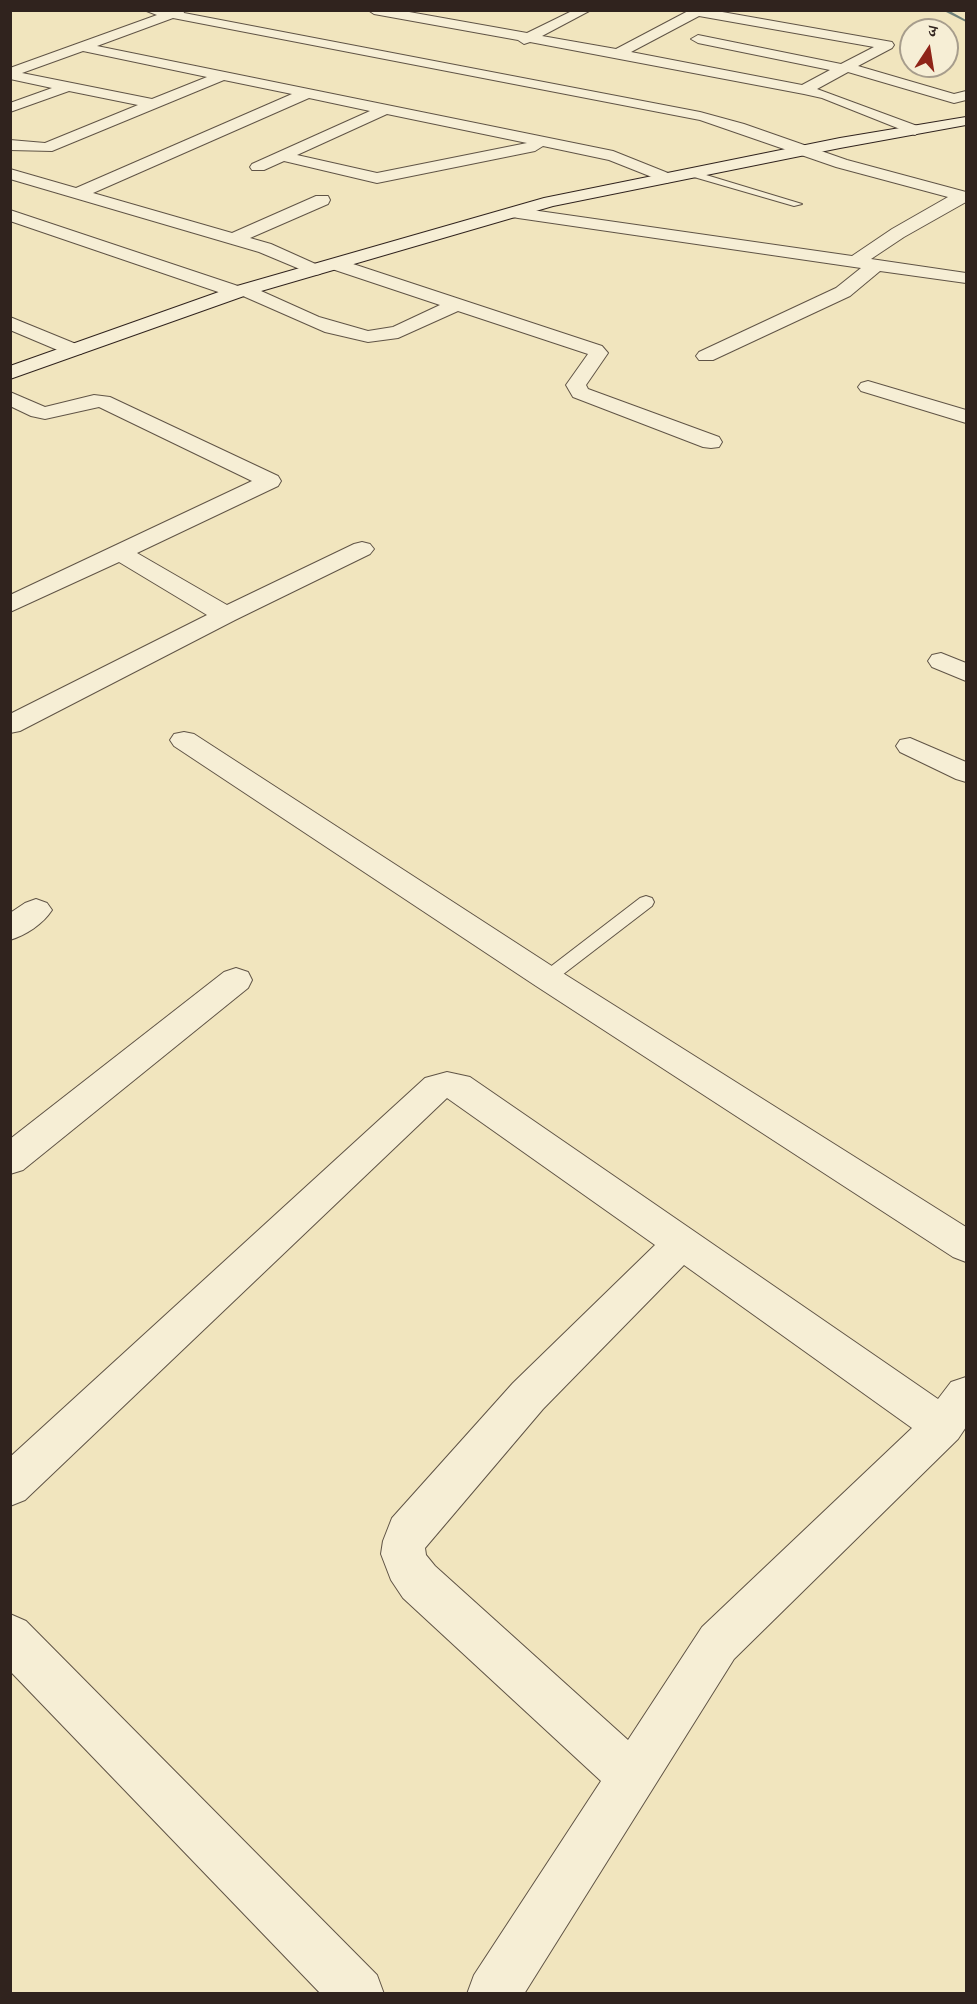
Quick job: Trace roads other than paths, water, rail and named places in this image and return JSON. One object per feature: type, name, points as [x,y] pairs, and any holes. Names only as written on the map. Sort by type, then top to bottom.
[{"type":"street","points":[[150,10],[176,12],[720,120],[802,151],[964,196]]},
{"type":"street","points":[[507,48],[585,10]]},
{"type":"street","points":[[383,11],[619,53],[804,90],[826,95],[915,130]]},
{"type":"street","points":[[619,53],[699,11],[887,45],[804,90]]},
{"type":"street","points":[[10,74],[176,12]]},
{"type":"street","points":[[464,26],[486,15]]},
{"type":"street","points":[[531,22],[553,26]]},
{"type":"street","points":[[698,39],[845,68],[954,99],[966,95]]},
{"type":"street","points":[[82,47],[613,156],[667,178]]},
{"type":"street","points":[[873,54],[892,59]]},
{"type":"street","points":[[464,69],[486,58]]},
{"type":"street","points":[[10,74],[153,104]]},
{"type":"street","points":[[10,146],[47,148],[222,75]]},
{"type":"street","points":[[10,108],[67,87]]},
{"type":"street","points":[[80,193],[309,93]]},
{"type":"street","points":[[258,167],[386,109]]},
{"type":"street","points":[[10,373],[240,291],[550,202],[802,151],[966,121]]},
{"type":"street","points":[[281,156],[377,178],[549,143]]},
{"type":"street","points":[[10,174],[265,248],[314,270]]},
{"type":"street","points":[[10,194],[42,183]]},
{"type":"street","points":[[855,262],[898,232],[964,196]]},
{"type":"street","points":[[233,238],[322,200]]},
{"type":"street","points":[[518,213],[966,278]]},
{"type":"street","points":[[10,215],[240,291],[335,329],[360,336],[385,336],[455,305]]},
{"type":"street","points":[[335,264],[595,350],[598,353],[596,358],[576,385],[580,393],[711,442]]},
{"type":"street","points":[[706,356],[843,292],[876,265]]},
{"type":"street","points":[[10,323],[74,350]]},
{"type":"street","points":[[868,387],[966,417]]},
{"type":"street","points":[[10,399],[45,413],[94,401],[103,401],[270,481],[10,605]]},
{"type":"street","points":[[10,725],[362,549]]},
{"type":"street","points":[[120,553],[226,615]]},
{"type":"street","points":[[941,661],[966,673]]},
{"type":"street","points":[[184,740],[547,978],[966,1246]]},
{"type":"street","points":[[910,746],[966,773]]},
{"type":"street","points":[[10,929],[36,910]]},
{"type":"street","points":[[10,1160],[236,980]]},
{"type":"street","points":[[10,1486],[437,1087],[447,1085],[459,1086],[682,1243],[955,1411],[718,1643],[493,1994]]},
{"type":"street","points":[[632,1777],[419,1582],[405,1566],[402,1546],[408,1533],[528,1396],[682,1243]]},
{"type":"street","points":[[10,1636],[358,1994]]},
{"type":"lane","points":[[690,173],[797,204]]},
{"type":"lane","points":[[547,978],[646,902]]},
{"type":"waterway","points":[[944,10],[966,21]]}]
